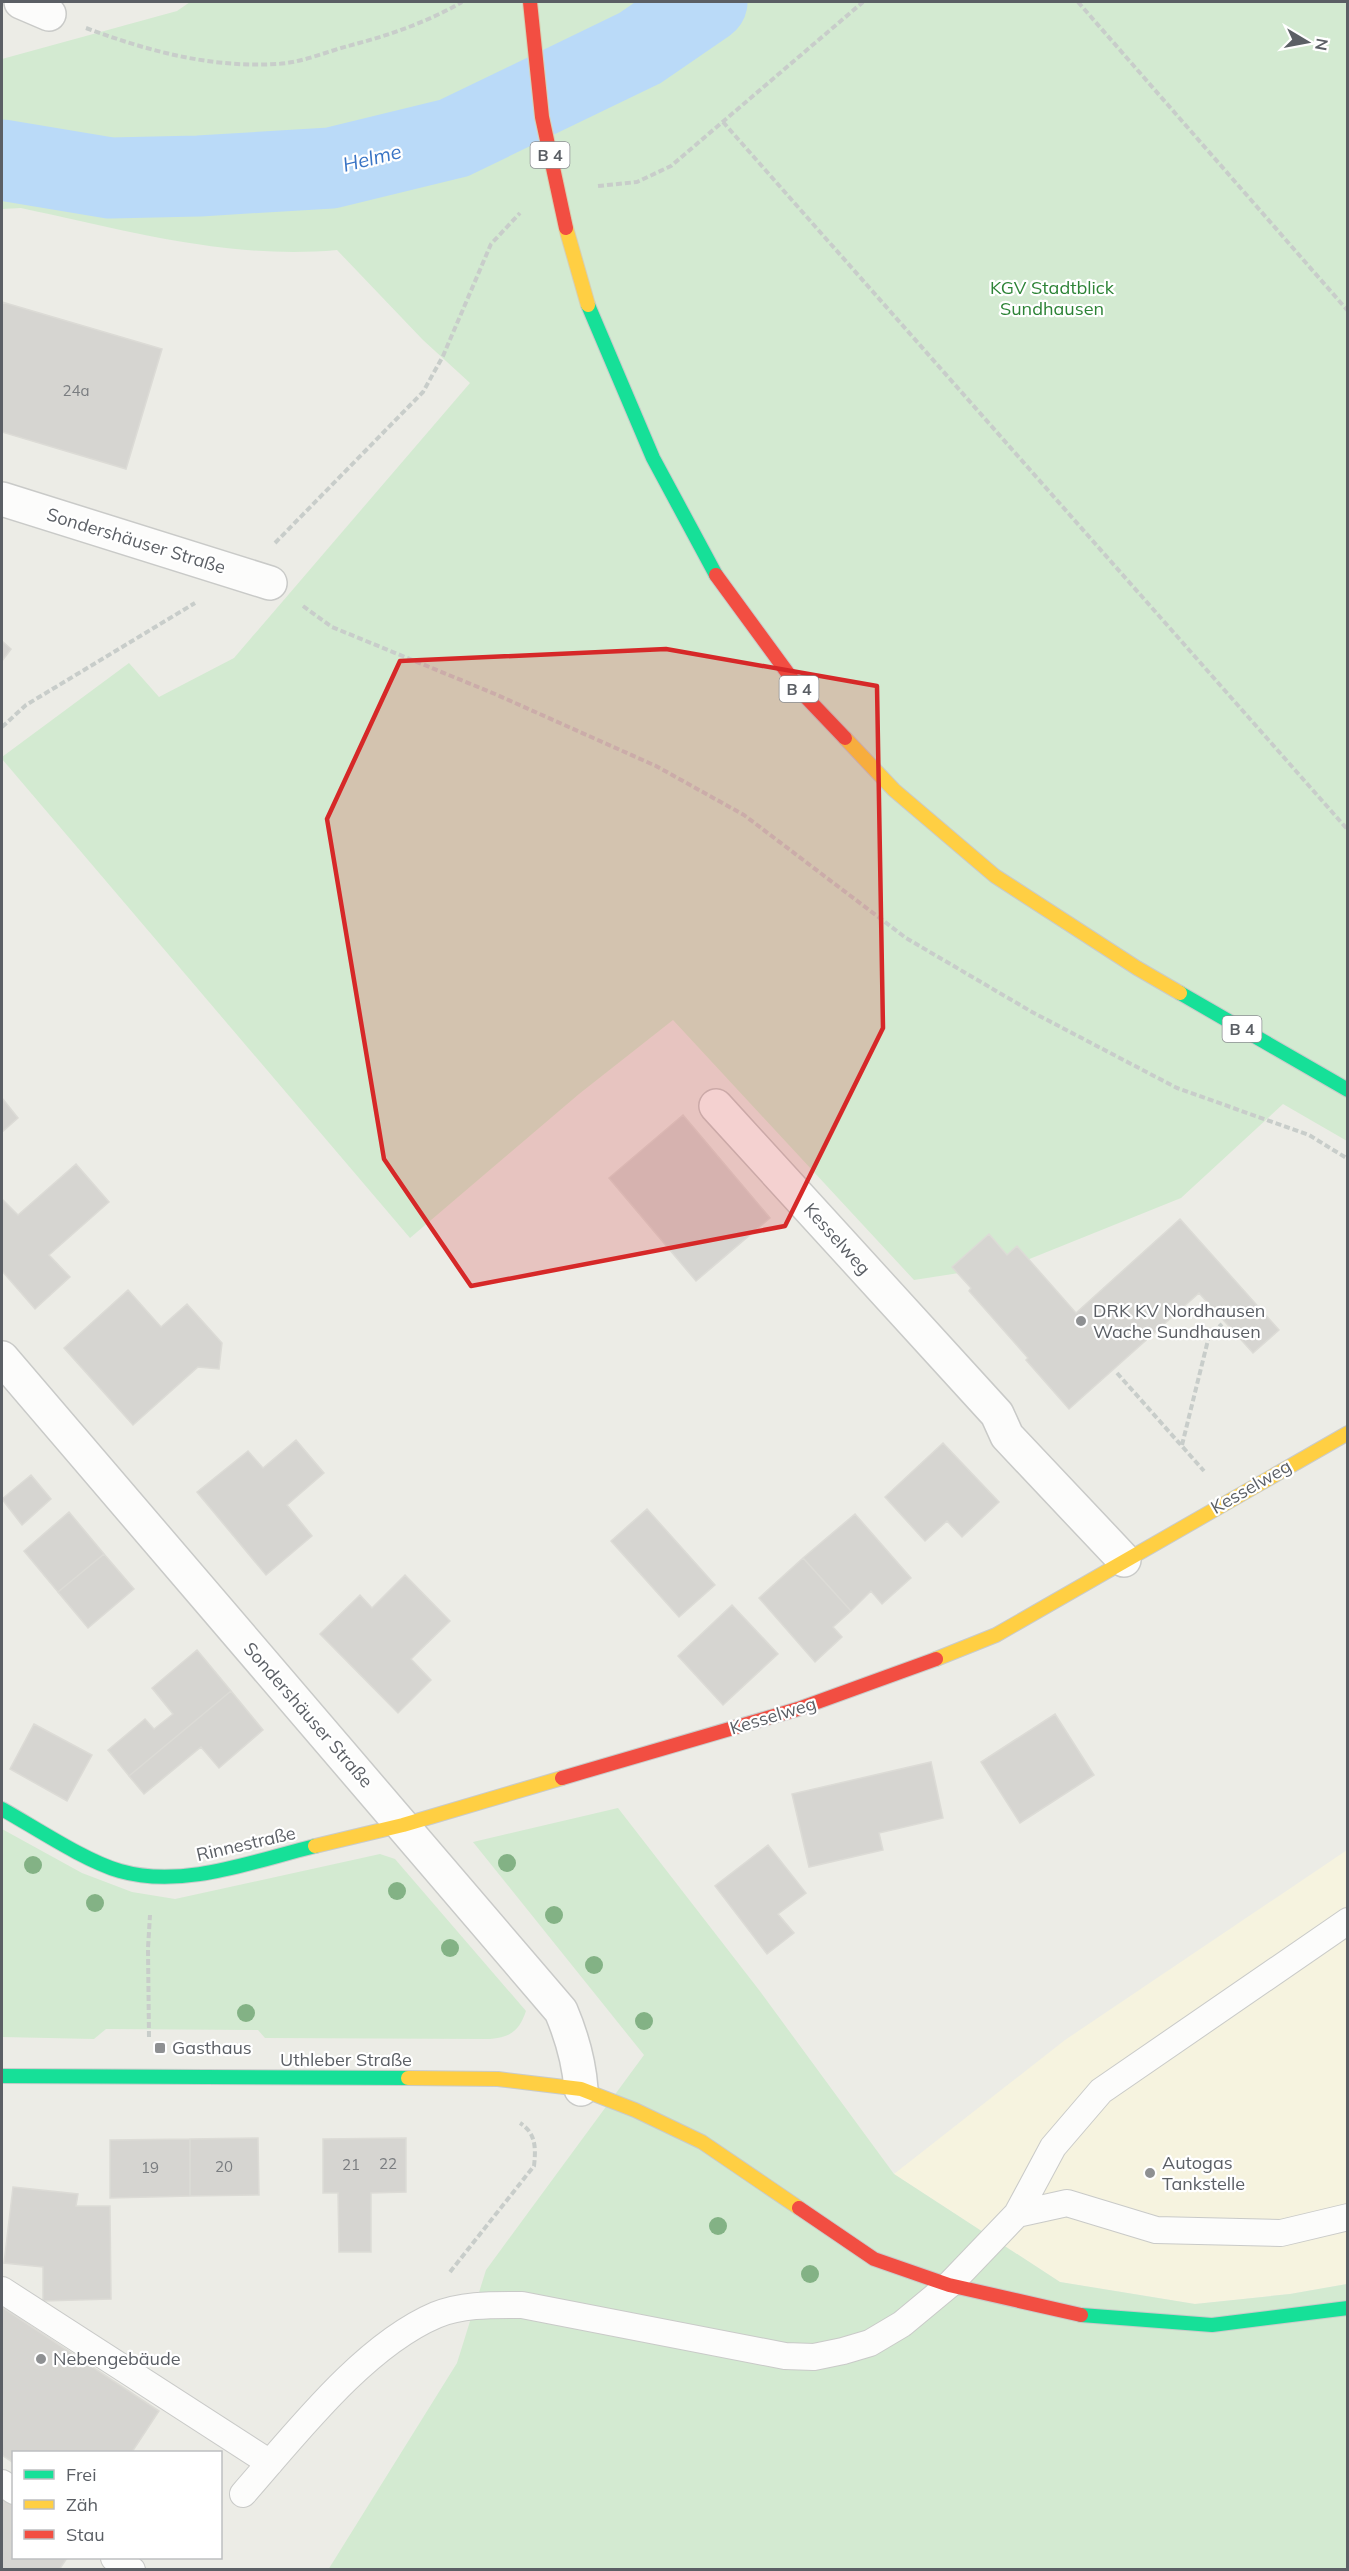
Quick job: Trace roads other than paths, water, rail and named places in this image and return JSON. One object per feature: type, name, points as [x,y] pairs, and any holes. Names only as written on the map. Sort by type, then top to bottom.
[{"type":"street","name":"B 4","points":[[530,2],[538,86],[551,164],[568,237],[588,306],[653,458],[720,582],[803,694],[894,790],[995,876],[1137,968],[1347,1090]]},
{"type":"street","name":"Sondershäuser Straße","points":[[2,499],[257,579]]},
{"type":"street","name":"Kesselweg","points":[[716,1106],[997,1414],[1007,1436],[1124,1560]]},
{"type":"street","name":"Sondershäuser Straße","points":[[2,1358],[561,2011],[572,2036],[580,2067],[581,2089]]},
{"type":"street","name":"Kesselweg","points":[[403,1825],[786,1712],[897,1675],[996,1635],[1347,1432]]},
{"type":"street","name":"Rinnestraße","points":[[2,1809],[81,1853],[120,1871],[153,1876],[197,1875],[403,1825]]},
{"type":"street","name":"Uthleber Straße","points":[[2,2076],[498,2079],[581,2089],[635,2110],[702,2142],[874,2259],[949,2285],[1074,2314],[1212,2325],[1347,2308]]},
{"type":"lane","points":[[243,2494],[332,2393],[400,2333],[438,2314],[480,2304],[522,2305],[785,2356],[814,2357],[870,2343],[902,2324],[949,2285],[1017,2214],[1053,2147],[1101,2091],[1347,1921]]},
{"type":"lane","points":[[1017,2214],[1067,2203],[1156,2230],[1281,2233],[1347,2217]]},
{"type":"lane","points":[[2,2290],[270,2463]]},
{"type":"lane","points":[[116,2559],[132,2570]]},
{"type":"waterway","name":"Helme","points":[[2,160],[110,178],[199,176],[331,168],[454,138],[640,48],[707,2]]},
{"type":"place","name":"DRK KV Nordhausen Wache Sundhausen","points":[[1081,1321]]},
{"type":"place","name":"Gasthaus","points":[[160,2048]]},
{"type":"place","name":"Autogas Tankstelle","points":[[1150,2173]]},
{"type":"place","name":"Nebengebäude","points":[[41,2359]]},
{"type":"park label","name":"KGV Stadtblick Sundhausen","points":[[1052,298]]}]
